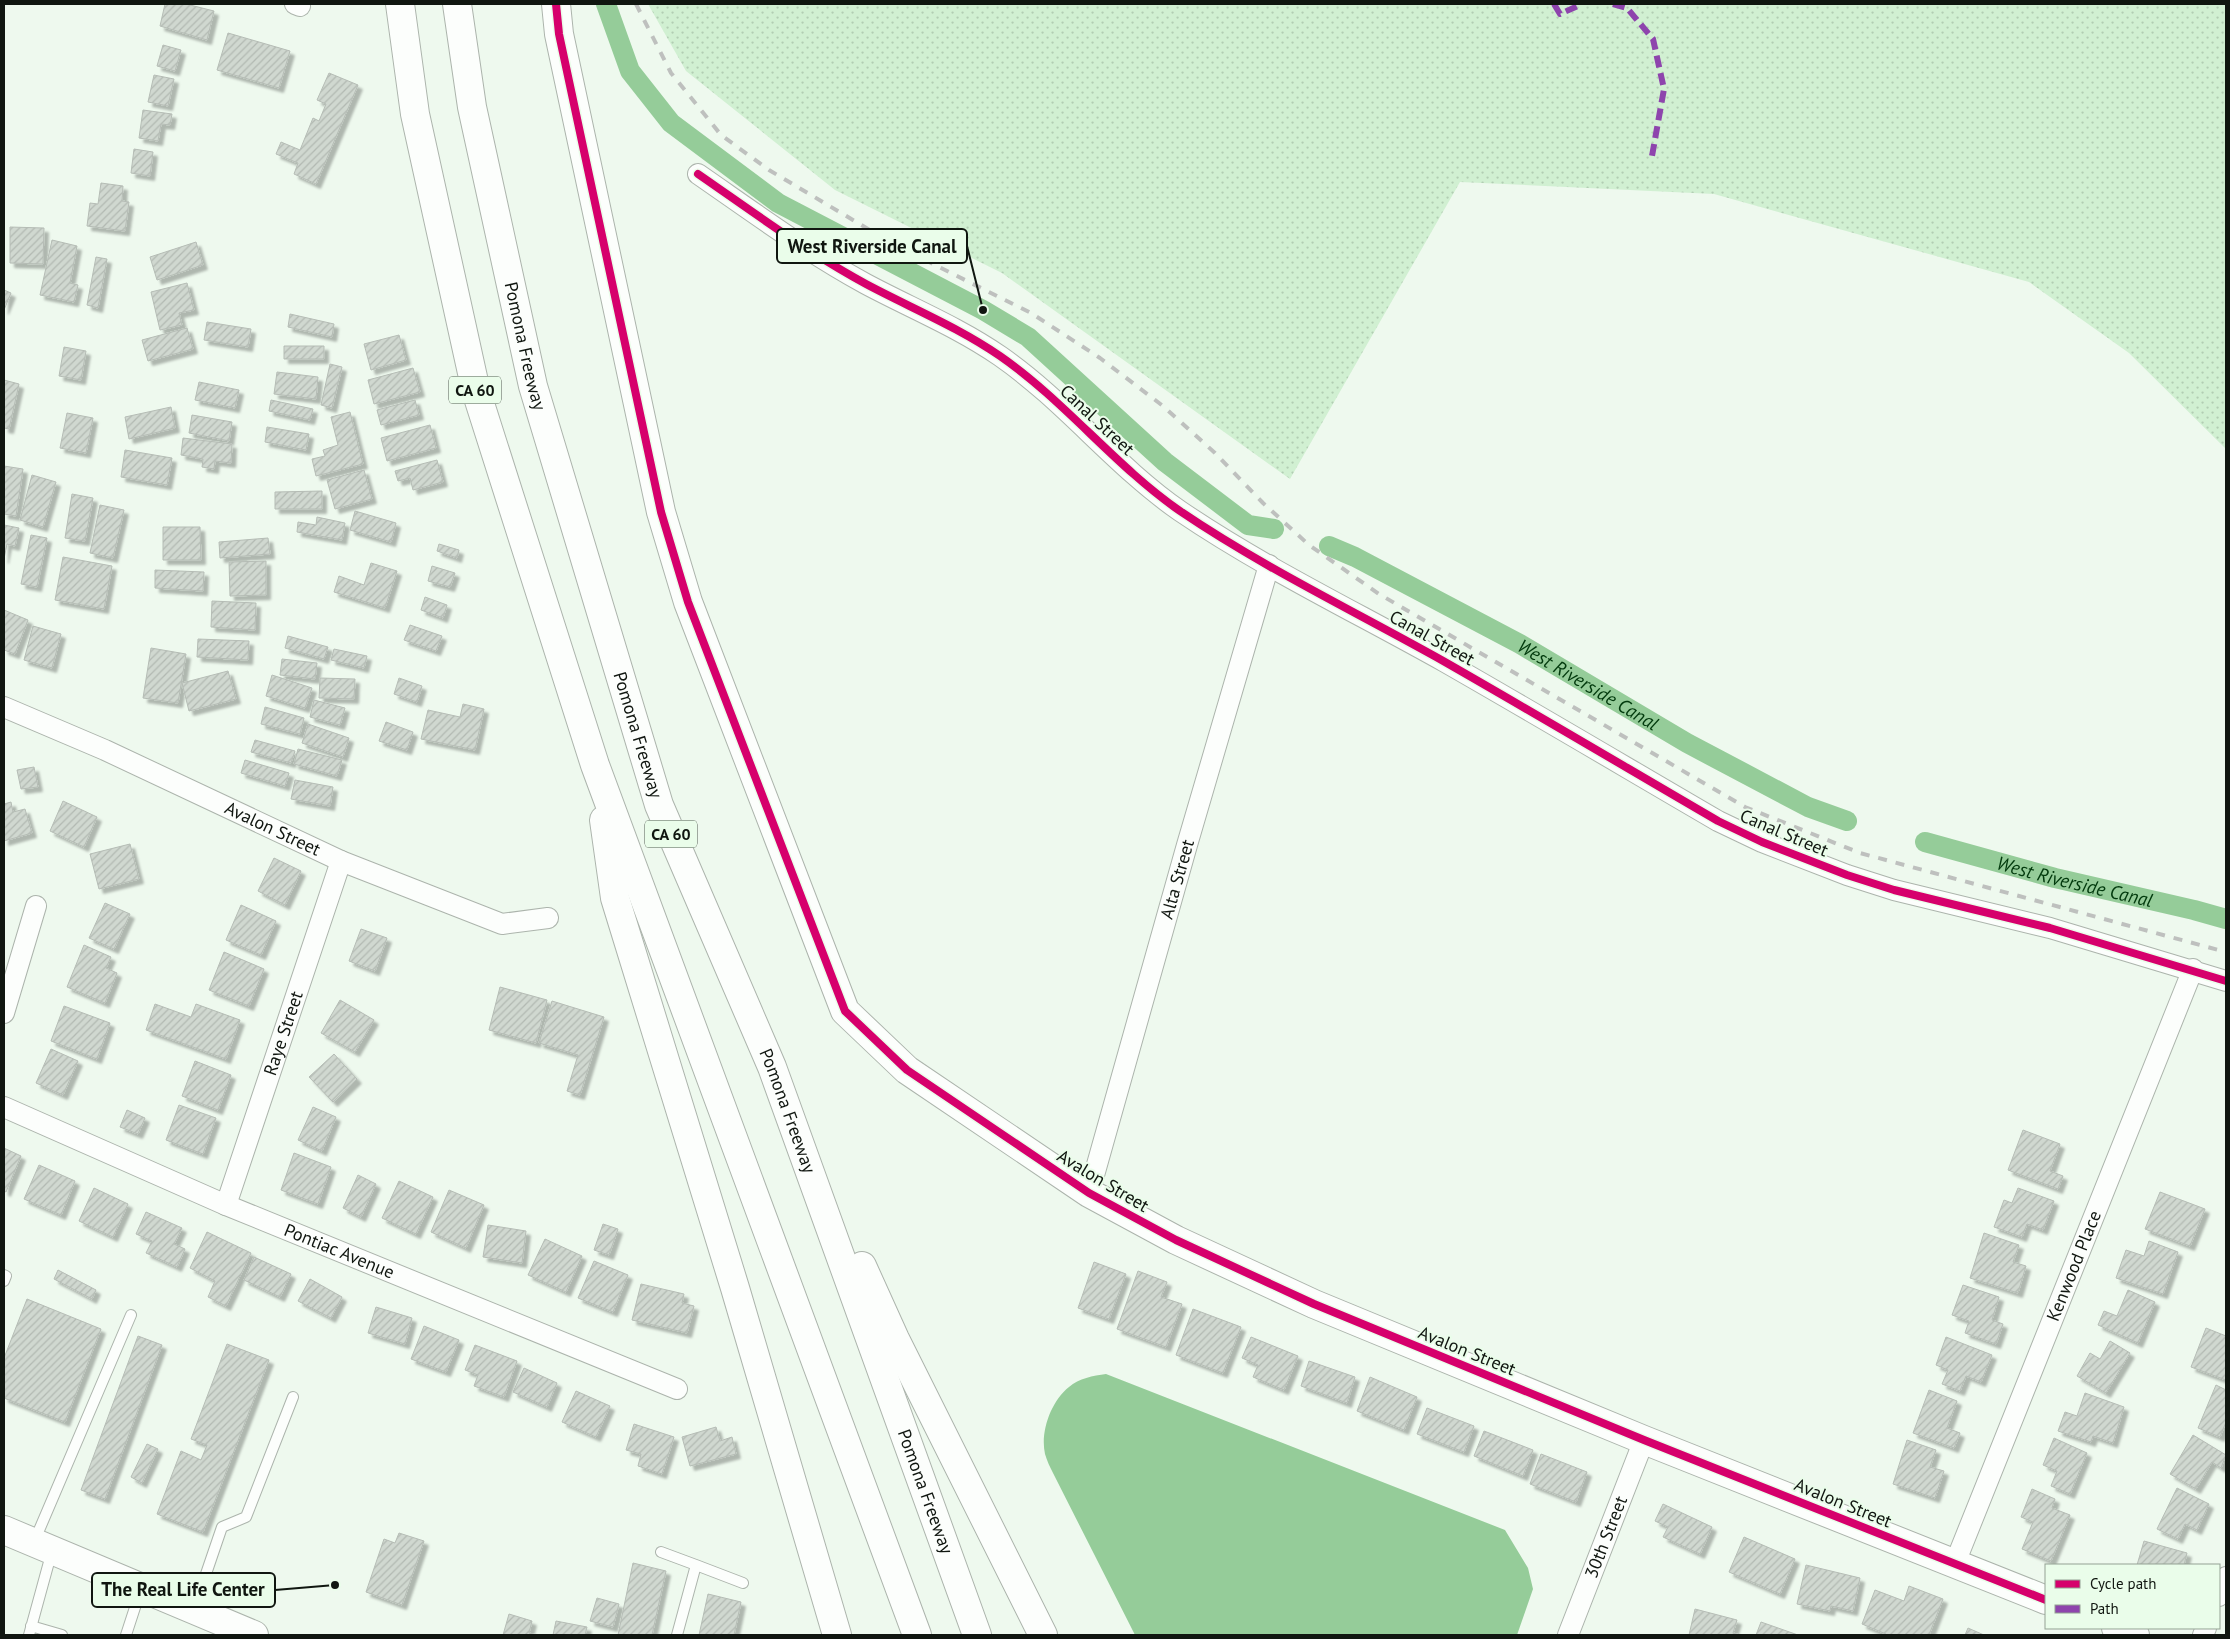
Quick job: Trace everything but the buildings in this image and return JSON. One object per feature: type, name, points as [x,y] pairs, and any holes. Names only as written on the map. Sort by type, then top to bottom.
[{"type":"main road","name":"CA 60","points":[[400,4],[415,114],[476,391],[595,764],[917,1635]]},
{"type":"main road","name":"Pomona Freeway","points":[[457,4],[472,107],[533,386],[659,805],[772,1067],[977,1635]]},
{"type":"main road","name":"Avalon Street","points":[[556,4],[559,34],[661,512],[688,602],[846,1011],[907,1070],[1089,1193],[1176,1240],[1314,1304],[1644,1440],[2045,1600]]},
{"type":"main road","points":[[595,764],[615,898],[837,1635]]},
{"type":"main road","points":[[772,1067],[896,1339],[1044,1635]]},
{"type":"main road","points":[[4,1530],[254,1635]]},
{"type":"main road","points":[[2119,1629],[2135,1635]]},
{"type":"street","name":"Canal Street","points":[[698,174],[810,251],[866,284],[966,334],[1001,356],[1029,378],[1134,476],[1179,510],[1269,565],[1446,662],[1718,821],[1762,842],[1847,875],[1894,890],[2050,928],[2193,969],[2226,981]]},
{"type":"street","name":"Alta Street","points":[[1089,1193],[1187,845],[1269,565]]},
{"type":"street","name":"Avalon Street","points":[[4,708],[105,750],[341,861],[502,924],[548,918]]},
{"type":"street","name":"Raye Street","points":[[226,1205],[341,861]]},
{"type":"street","points":[[4,1013],[36,906]]},
{"type":"street","name":"Kenwood Place","points":[[1955,1563],[2193,969]]},
{"type":"street","name":"Pontiac Avenue","points":[[4,1107],[226,1205],[677,1390]]},
{"type":"street","name":"30th Street","points":[[1568,1635],[1644,1440]]},
{"type":"street","points":[[2220,1593],[2226,1578]]},
{"type":"lane","points":[[4,1275],[6,1276],[4,1281]]},
{"type":"lane","points":[[62,1635],[30,1630],[43,1547],[131,1315]]},
{"type":"lane","points":[[194,1610],[222,1527],[246,1517],[293,1397]]},
{"type":"lane","points":[[661,1552],[743,1583]]},
{"type":"lane","points":[[677,1635],[696,1565]]},
{"type":"lane","points":[[126,1635],[141,1588]]},
{"type":"shaded area","points":[[648,4],[2226,4],[2226,449],[2129,353],[2029,282],[1714,194],[1460,182],[1290,479],[1002,273],[835,190],[686,71]]},
{"type":"shaded area","points":[[1106,1374],[1505,1530],[1528,1568],[1533,1589],[1517,1635],[1135,1635],[1051,1468],[1045,1454],[1044,1445],[1048,1418],[1057,1400],[1063,1393],[1082,1379]]},
{"type":"waterway","name":"West Riverside Canal","points":[[606,4],[630,71],[671,123],[778,203],[983,310],[1028,337],[1165,462],[1248,525],[1274,529]]},
{"type":"waterway","name":"West Riverside Canal","points":[[1329,546],[1355,557],[1520,644],[1687,743],[1808,807],[1847,821]]},
{"type":"waterway","name":"West Riverside Canal","points":[[1925,842],[2055,878],[2226,919]]},
{"type":"railway","points":[[636,4],[671,73],[721,135],[769,170],[895,245],[1031,313],[1100,358],[1163,406],[1215,453],[1263,503],[1309,545],[1379,594],[1745,807],[1860,853],[2226,952]]},
{"type":"marked path","points":[[1554,4],[1560,14],[1582,4]]},
{"type":"marked path","points":[[1613,4],[1627,8],[1653,39],[1664,89],[1652,156]]},
{"type":"cycle path","points":[[556,4],[559,34],[661,512],[688,602],[845,1011],[907,1070],[1089,1193],[1176,1240],[1314,1304],[1644,1440],[2045,1600]]},
{"type":"cycle path","points":[[698,174],[780,231],[844,272],[951,327],[1000,356],[1046,393],[1156,493],[1212,532],[1277,571],[1445,662],[1718,821],[1762,842],[1847,875],[1894,890],[2050,928],[2226,981]]},
{"type":"place","name":"West Riverside Canal","points":[[983,310]]},
{"type":"place","name":"The Real Life Center","points":[[335,1585]]}]
